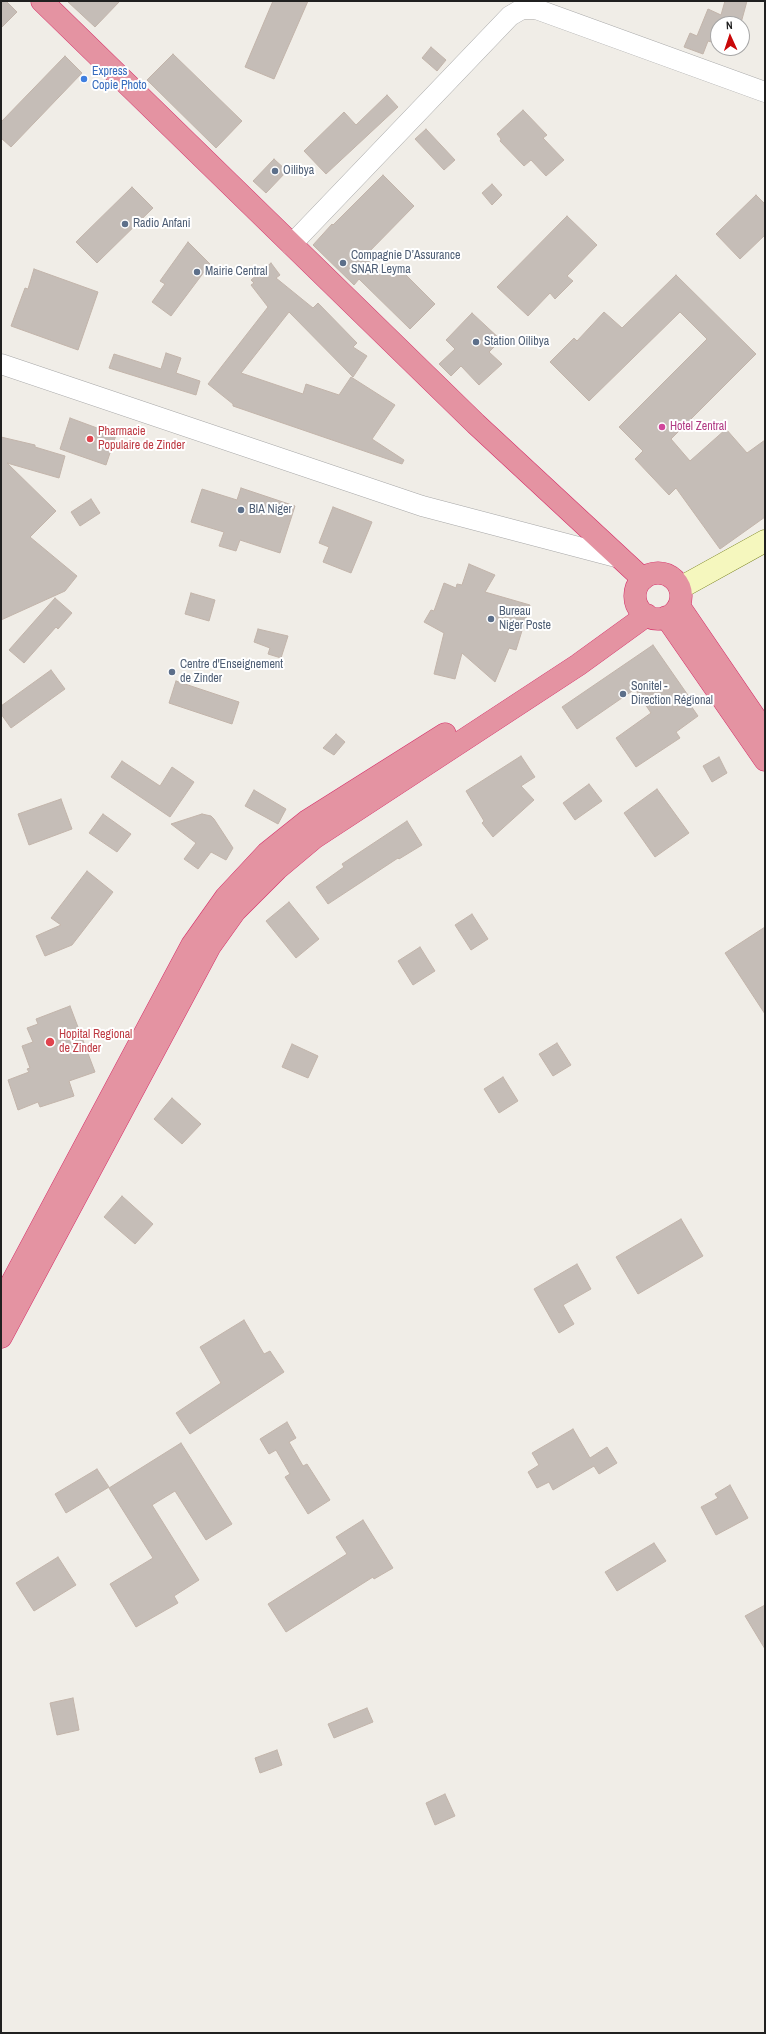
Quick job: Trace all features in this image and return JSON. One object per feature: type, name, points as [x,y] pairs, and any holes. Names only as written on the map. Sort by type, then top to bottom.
[{"type":"highway","points":[[42,1],[476,424],[643,579]]},
{"type":"highway","points":[[1,1337],[206,953],[235,911],[277,869],[314,838],[578,665],[662,607],[671,577],[664,574],[649,575],[643,579],[636,589],[636,595],[662,607],[765,732]]},
{"type":"highway","points":[[662,607],[765,760]]},
{"type":"highway","points":[[1,1303],[192,945],[232,892],[267,853],[307,821],[476,714],[662,607]]},
{"type":"street","points":[[291,245],[510,16],[522,9],[536,9],[765,92]]},
{"type":"street","points":[[1,364],[422,506],[620,558]]},
{"type":"street","points":[[662,607],[765,541]]},
{"type":"building","points":[[1,1],[6,1],[17,12],[1,28]]},
{"type":"building","points":[[67,1],[120,1],[95,27]]},
{"type":"building","points":[[273,1],[308,1],[274,79],[245,67]]},
{"type":"building","points":[[725,1],[747,1],[743,16],[710,16],[710,42],[708,41],[703,54],[684,47],[690,33],[697,36],[708,9],[721,15]]},
{"type":"building","points":[[431,47],[446,60],[437,71],[422,58]]},
{"type":"building","points":[[173,54],[242,121],[216,148],[147,80]]},
{"type":"building","points":[[65,56],[82,73],[11,147],[1,138],[1,122]]},
{"type":"building","points":[[387,95],[398,107],[326,174],[304,151],[344,112],[356,125]]},
{"type":"building","points":[[523,110],[547,135],[543,138],[564,160],[546,176],[531,160],[524,166],[500,141],[501,139],[497,134]]},
{"type":"building","points":[[426,129],[455,160],[444,170],[415,139]]},
{"type":"building","points":[[274,159],[287,171],[266,193],[253,181]]},
{"type":"building","points":[[383,175],[414,206],[364,257],[384,275],[395,264],[435,304],[410,329],[359,279],[354,285],[313,245],[332,224],[333,225]]},
{"type":"building","points":[[492,184],[502,195],[492,205],[482,193]]},
{"type":"building","points":[[132,187],[153,208],[97,263],[76,242]]},
{"type":"building","points":[[756,195],[765,204],[765,235],[740,259],[716,234]]},
{"type":"building","points":[[567,216],[597,245],[567,276],[573,281],[555,299],[550,293],[528,316],[497,287]]},
{"type":"building","points":[[188,242],[210,264],[171,316],[152,302],[165,284],[160,281]]},
{"type":"building","points":[[271,263],[280,275],[276,278],[313,308],[318,303],[357,343],[353,347],[367,356],[353,377],[289,312],[241,373],[303,394],[306,384],[339,395],[351,377],[395,405],[372,439],[404,460],[402,464],[233,406],[233,404],[208,384],[268,307],[251,285],[254,283],[251,280]]},
{"type":"building","points":[[34,269],[98,292],[78,350],[11,326],[25,288],[28,289]]},
{"type":"building","points":[[676,275],[756,354],[671,439],[690,461],[726,429],[747,453],[765,440],[765,517],[720,549],[676,488],[669,495],[635,459],[643,451],[619,427],[707,339],[680,312],[589,401],[550,362],[574,338],[577,341],[604,312],[622,328]]},
{"type":"building","points":[[472,313],[501,340],[489,352],[502,364],[479,385],[461,366],[451,376],[439,364],[455,349],[446,340]]},
{"type":"building","points":[[166,353],[181,358],[176,373],[200,381],[196,395],[109,368],[114,354],[161,369]]},
{"type":"building","points":[[70,418],[116,435],[106,465],[60,449]]},
{"type":"building","points":[[1,437],[35,445],[35,447],[65,456],[59,478],[7,463],[56,511],[30,537],[77,576],[65,591],[1,620]]},
{"type":"building","points":[[241,488],[295,506],[280,553],[240,540],[236,551],[219,546],[224,532],[191,522],[202,489],[237,500]]},
{"type":"building","points":[[91,499],[100,513],[80,526],[71,512]]},
{"type":"building","points":[[333,507],[372,522],[351,573],[323,562],[329,547],[319,543]]},
{"type":"building","points":[[469,564],[495,575],[485,592],[530,605],[516,650],[509,648],[495,682],[462,653],[455,679],[434,674],[444,633],[424,622],[431,610],[434,611],[444,583],[456,588],[457,584],[462,585]]},
{"type":"building","points":[[191,593],[215,600],[209,621],[185,614]]},
{"type":"building","points":[[55,598],[72,613],[58,629],[56,627],[24,663],[9,650]]},
{"type":"building","points":[[258,629],[288,636],[281,658],[268,654],[270,648],[254,642]]},
{"type":"building","points":[[653,645],[692,701],[689,703],[698,716],[676,732],[680,738],[636,767],[616,738],[651,713],[635,689],[577,729],[562,707]]},
{"type":"building","points":[[51,670],[65,689],[11,728],[1,714],[1,706]]},
{"type":"building","points":[[176,681],[239,702],[232,724],[169,703]]},
{"type":"building","points":[[336,734],[345,742],[334,755],[323,748]]},
{"type":"building","points":[[521,756],[535,777],[521,786],[534,800],[493,837],[482,823],[484,821],[466,791]]},
{"type":"building","points":[[719,757],[727,773],[712,782],[703,766]]},
{"type":"building","points":[[122,761],[160,786],[172,767],[194,782],[170,817],[111,777]]},
{"type":"building","points":[[589,784],[602,801],[575,820],[563,803]]},
{"type":"building","points":[[657,789],[689,833],[655,857],[624,813]]},
{"type":"building","points":[[254,790],[286,809],[278,824],[245,806]]},
{"type":"building","points":[[61,799],[72,829],[29,845],[18,814]]},
{"type":"building","points":[[103,814],[131,834],[117,852],[89,833]]},
{"type":"building","points":[[202,814],[211,816],[214,819],[233,848],[226,860],[211,852],[198,869],[184,859],[196,843],[171,824]]},
{"type":"building","points":[[407,821],[422,845],[399,859],[398,858],[328,904],[316,887],[344,867],[342,864]]},
{"type":"building","points":[[87,871],[113,892],[72,945],[45,956],[36,936],[61,925],[51,918]]},
{"type":"building","points":[[289,902],[319,939],[296,958],[266,921]]},
{"type":"building","points":[[472,914],[488,939],[471,950],[455,925]]},
{"type":"building","points":[[765,927],[765,1014],[725,953]]},
{"type":"building","points":[[420,947],[435,971],[413,985],[398,961]]},
{"type":"building","points":[[70,1006],[95,1072],[69,1081],[74,1096],[40,1107],[38,1102],[18,1110],[8,1080],[29,1072],[27,1069],[30,1068],[22,1046],[33,1042],[27,1028],[38,1024],[36,1019]]},
{"type":"building","points":[[557,1043],[571,1065],[553,1076],[539,1054]]},
{"type":"building","points":[[292,1044],[318,1056],[308,1078],[282,1067]]},
{"type":"building","points":[[503,1077],[518,1101],[499,1113],[484,1089]]},
{"type":"building","points":[[172,1098],[201,1124],[182,1144],[154,1119]]},
{"type":"building","points":[[122,1196],[153,1224],[135,1244],[104,1217]]},
{"type":"building","points":[[681,1219],[703,1256],[638,1294],[616,1257]]},
{"type":"building","points":[[577,1264],[591,1289],[563,1305],[574,1324],[559,1333],[534,1289]]},
{"type":"building","points":[[244,1320],[264,1354],[270,1351],[284,1372],[190,1434],[176,1413],[221,1383],[200,1347]]},
{"type":"building","points":[[287,1422],[296,1438],[289,1442],[303,1466],[307,1464],[330,1500],[308,1514],[285,1477],[290,1474],[276,1450],[269,1454],[260,1439]]},
{"type":"building","points":[[573,1429],[590,1458],[607,1447],[617,1463],[599,1474],[594,1466],[553,1490],[549,1482],[537,1488],[528,1472],[539,1465],[532,1453]]},
{"type":"building","points":[[181,1443],[232,1524],[206,1540],[175,1491],[152,1505],[199,1580],[174,1596],[178,1603],[136,1627],[110,1584],[153,1558],[109,1488]]},
{"type":"building","points":[[97,1469],[109,1487],[66,1513],[55,1494]]},
{"type":"building","points":[[730,1485],[748,1518],[716,1535],[701,1507],[718,1498],[715,1494]]},
{"type":"building","points":[[363,1520],[393,1568],[374,1579],[373,1577],[286,1632],[268,1604],[347,1554],[336,1537]]},
{"type":"building","points":[[654,1543],[666,1561],[617,1591],[605,1572]]},
{"type":"building","points":[[58,1557],[76,1585],[34,1611],[16,1583]]},
{"type":"building","points":[[765,1605],[765,1649],[745,1616]]},
{"type":"building","points":[[73,1698],[79,1730],[57,1735],[50,1703]]},
{"type":"building","points":[[367,1708],[373,1722],[334,1738],[328,1724]]},
{"type":"building","points":[[277,1750],[282,1765],[260,1773],[255,1758]]},
{"type":"building","points":[[445,1794],[455,1816],[435,1825],[426,1803]]},
{"type":"place","name":"Express Copie Photo","points":[[84,79]]},
{"type":"place","name":"Oilibya","points":[[275,171]]},
{"type":"place","name":"Radio Anfani","points":[[125,224]]},
{"type":"place","name":"Compagnie D’Assurance SNAR Leyma","points":[[343,263]]},
{"type":"place","name":"Mairie Central","points":[[197,272]]},
{"type":"place","name":"Station Oilibya","points":[[476,342]]},
{"type":"place","name":"Hotel Zentral","points":[[662,427]]},
{"type":"place","name":"Pharmacie Populaire de Zinder","points":[[90,439]]},
{"type":"place","name":"BIA Niger","points":[[241,510]]},
{"type":"place","name":"Bureau Niger Poste","points":[[491,619]]},
{"type":"place","name":"Centre d'Enseignement de Zinder","points":[[172,672]]},
{"type":"place","name":"Sonitel - Direction Régional","points":[[623,694]]},
{"type":"place","name":"Hopital Regional de Zinder","points":[[50,1042]]}]
